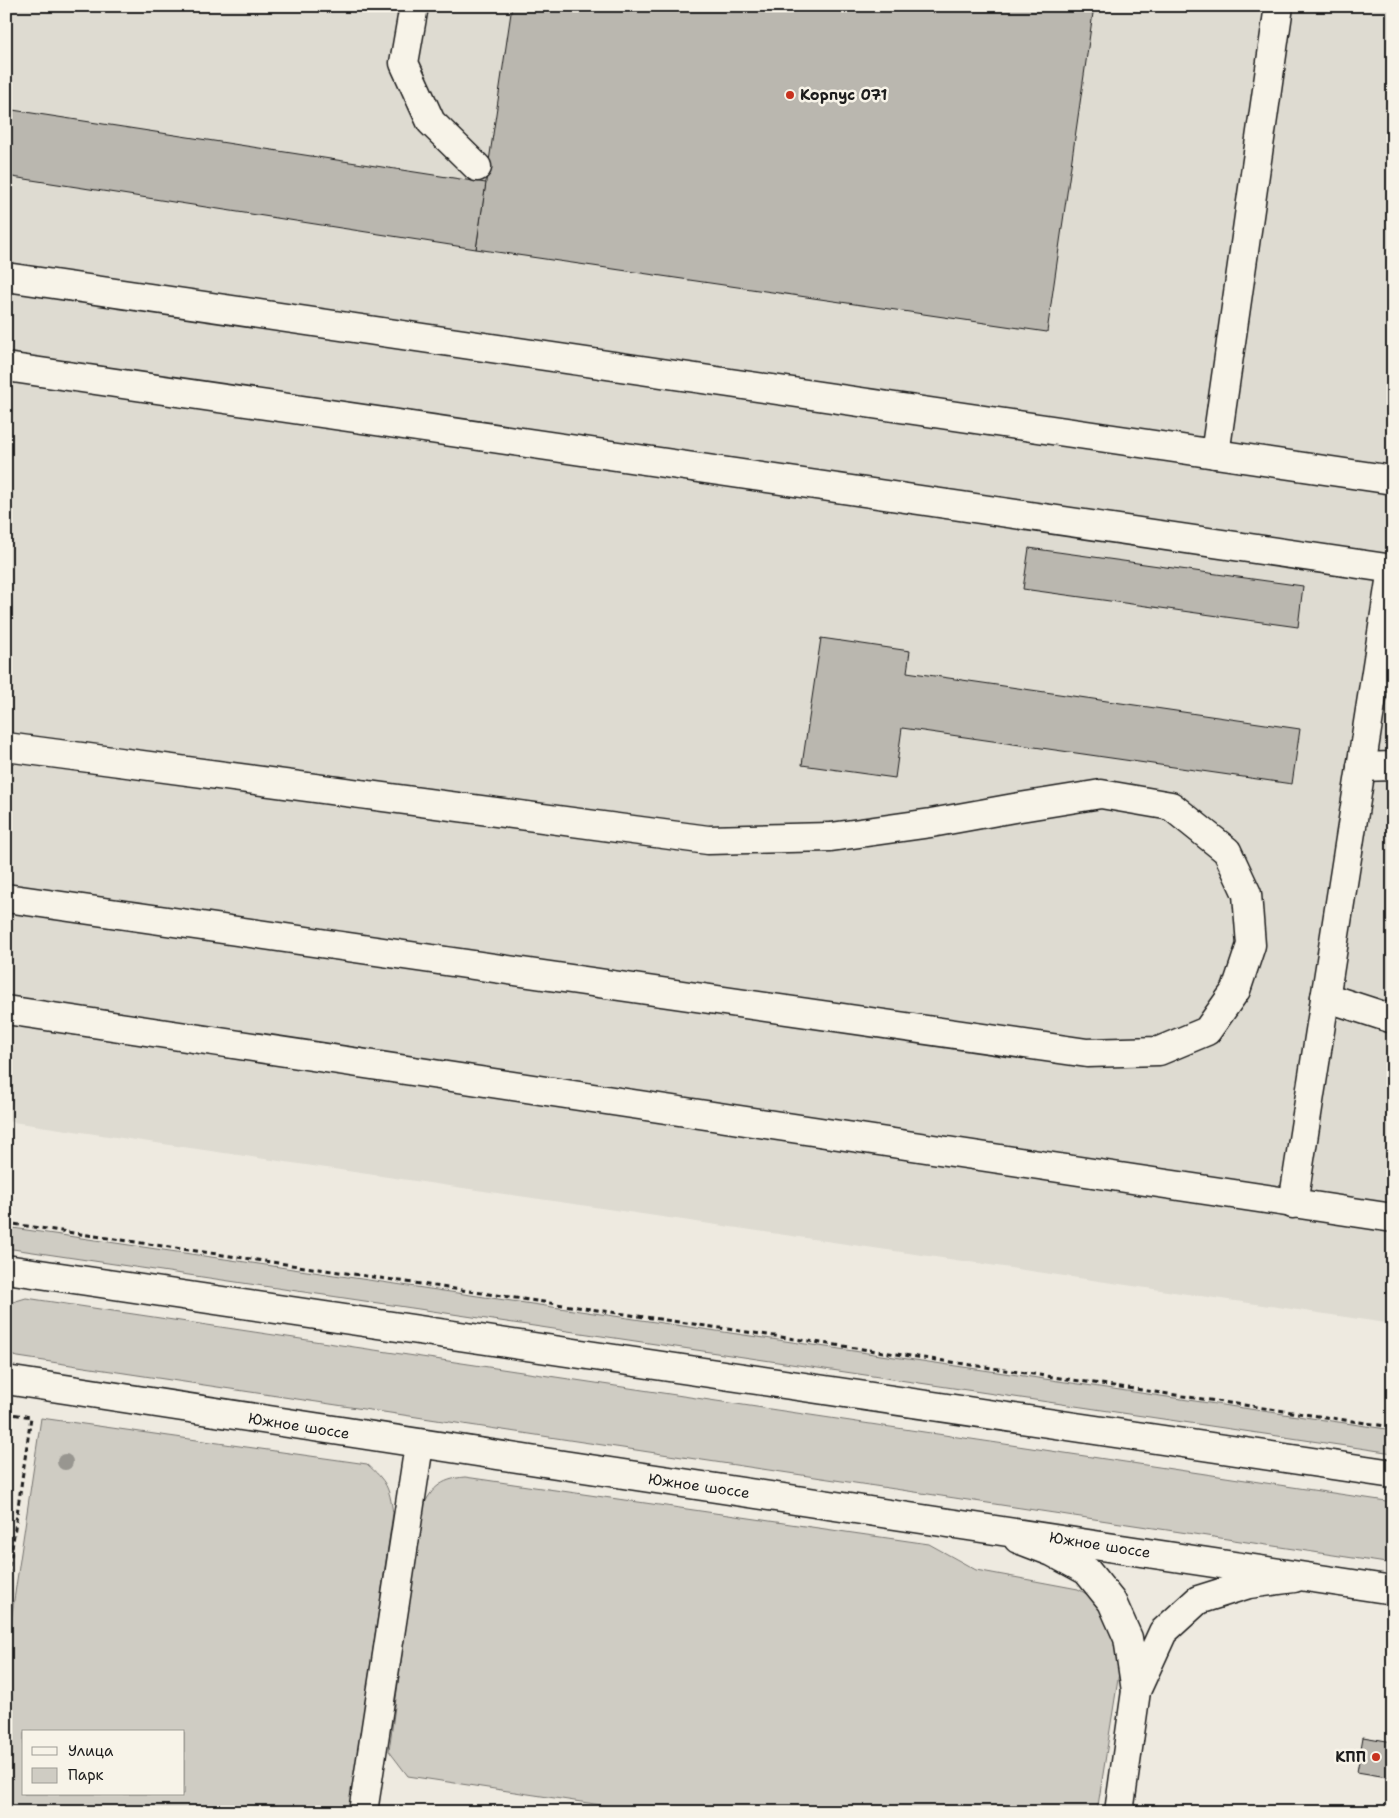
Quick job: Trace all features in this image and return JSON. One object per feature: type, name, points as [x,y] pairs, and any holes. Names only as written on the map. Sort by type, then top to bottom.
[{"type":"main road","points":[[414,6],[404,63],[431,122],[478,167]]},
{"type":"main road","points":[[1215,454],[1279,6]]},
{"type":"main road","points":[[6,277],[1393,480]]},
{"type":"main road","points":[[6,367],[1392,569],[1294,1204]]},
{"type":"main road","points":[[6,747],[708,840],[831,837],[931,823],[1100,794],[1171,806],[1227,851],[1247,894],[1251,945],[1236,990],[1207,1031],[1159,1052],[1087,1053],[6,898]]},
{"type":"main road","points":[[1361,767],[1393,766]]},
{"type":"main road","points":[[1326,997],[1393,1019]]},
{"type":"main road","points":[[6,1010],[1393,1218]]},
{"type":"main road","points":[[7,1270],[1393,1474]]},
{"type":"main road","name":"Южное шоссе","points":[[6,1380],[420,1445],[988,1528],[1393,1590]]},
{"type":"main road","points":[[363,1812],[420,1445]]},
{"type":"main road","points":[[988,1528],[1052,1552],[1088,1572],[1112,1602],[1128,1638],[1136,1691],[1119,1812]]},
{"type":"main road","points":[[1136,1691],[1163,1632],[1198,1600],[1249,1584],[1307,1577]]},
{"type":"path","points":[[6,1223],[1393,1427]]},
{"type":"path","points":[[6,1413],[31,1417],[6,1590]]},
{"type":"shaded area","points":[[6,6],[1393,6],[1393,1324],[6,1121]]},
{"type":"green space","points":[[6,1227],[1393,1430],[1393,1453],[6,1248]]},
{"type":"green space","points":[[26,1298],[1393,1502],[1393,1564],[6,1354],[6,1304]]},
{"type":"green space","points":[[41,1418],[367,1464],[379,1476],[386,1485],[393,1513],[349,1812],[6,1812],[6,1654]]},
{"type":"green space","points":[[465,1477],[929,1544],[976,1570],[1078,1589],[1097,1600],[1122,1654],[1097,1812],[648,1812],[408,1776],[389,1751],[421,1512],[432,1491],[442,1483]]},
{"type":"building","name":"Корпус 071","points":[[512,6],[1094,6],[1047,332],[476,249]]},
{"type":"building","points":[[6,109],[486,183],[476,249],[6,176]]},
{"type":"building","points":[[1029,548],[1303,586],[1298,627],[1023,589]]},
{"type":"building","points":[[821,638],[910,651],[907,672],[1300,729],[1292,784],[902,728],[895,778],[802,765]]},
{"type":"building","name":"КПП","points":[[1363,1737],[1393,1742],[1393,1778],[1357,1772]]},
{"type":"place","name":"Корпус 071","points":[[790,95]]},
{"type":"place","name":"КПП","points":[[1376,1757]]}]
